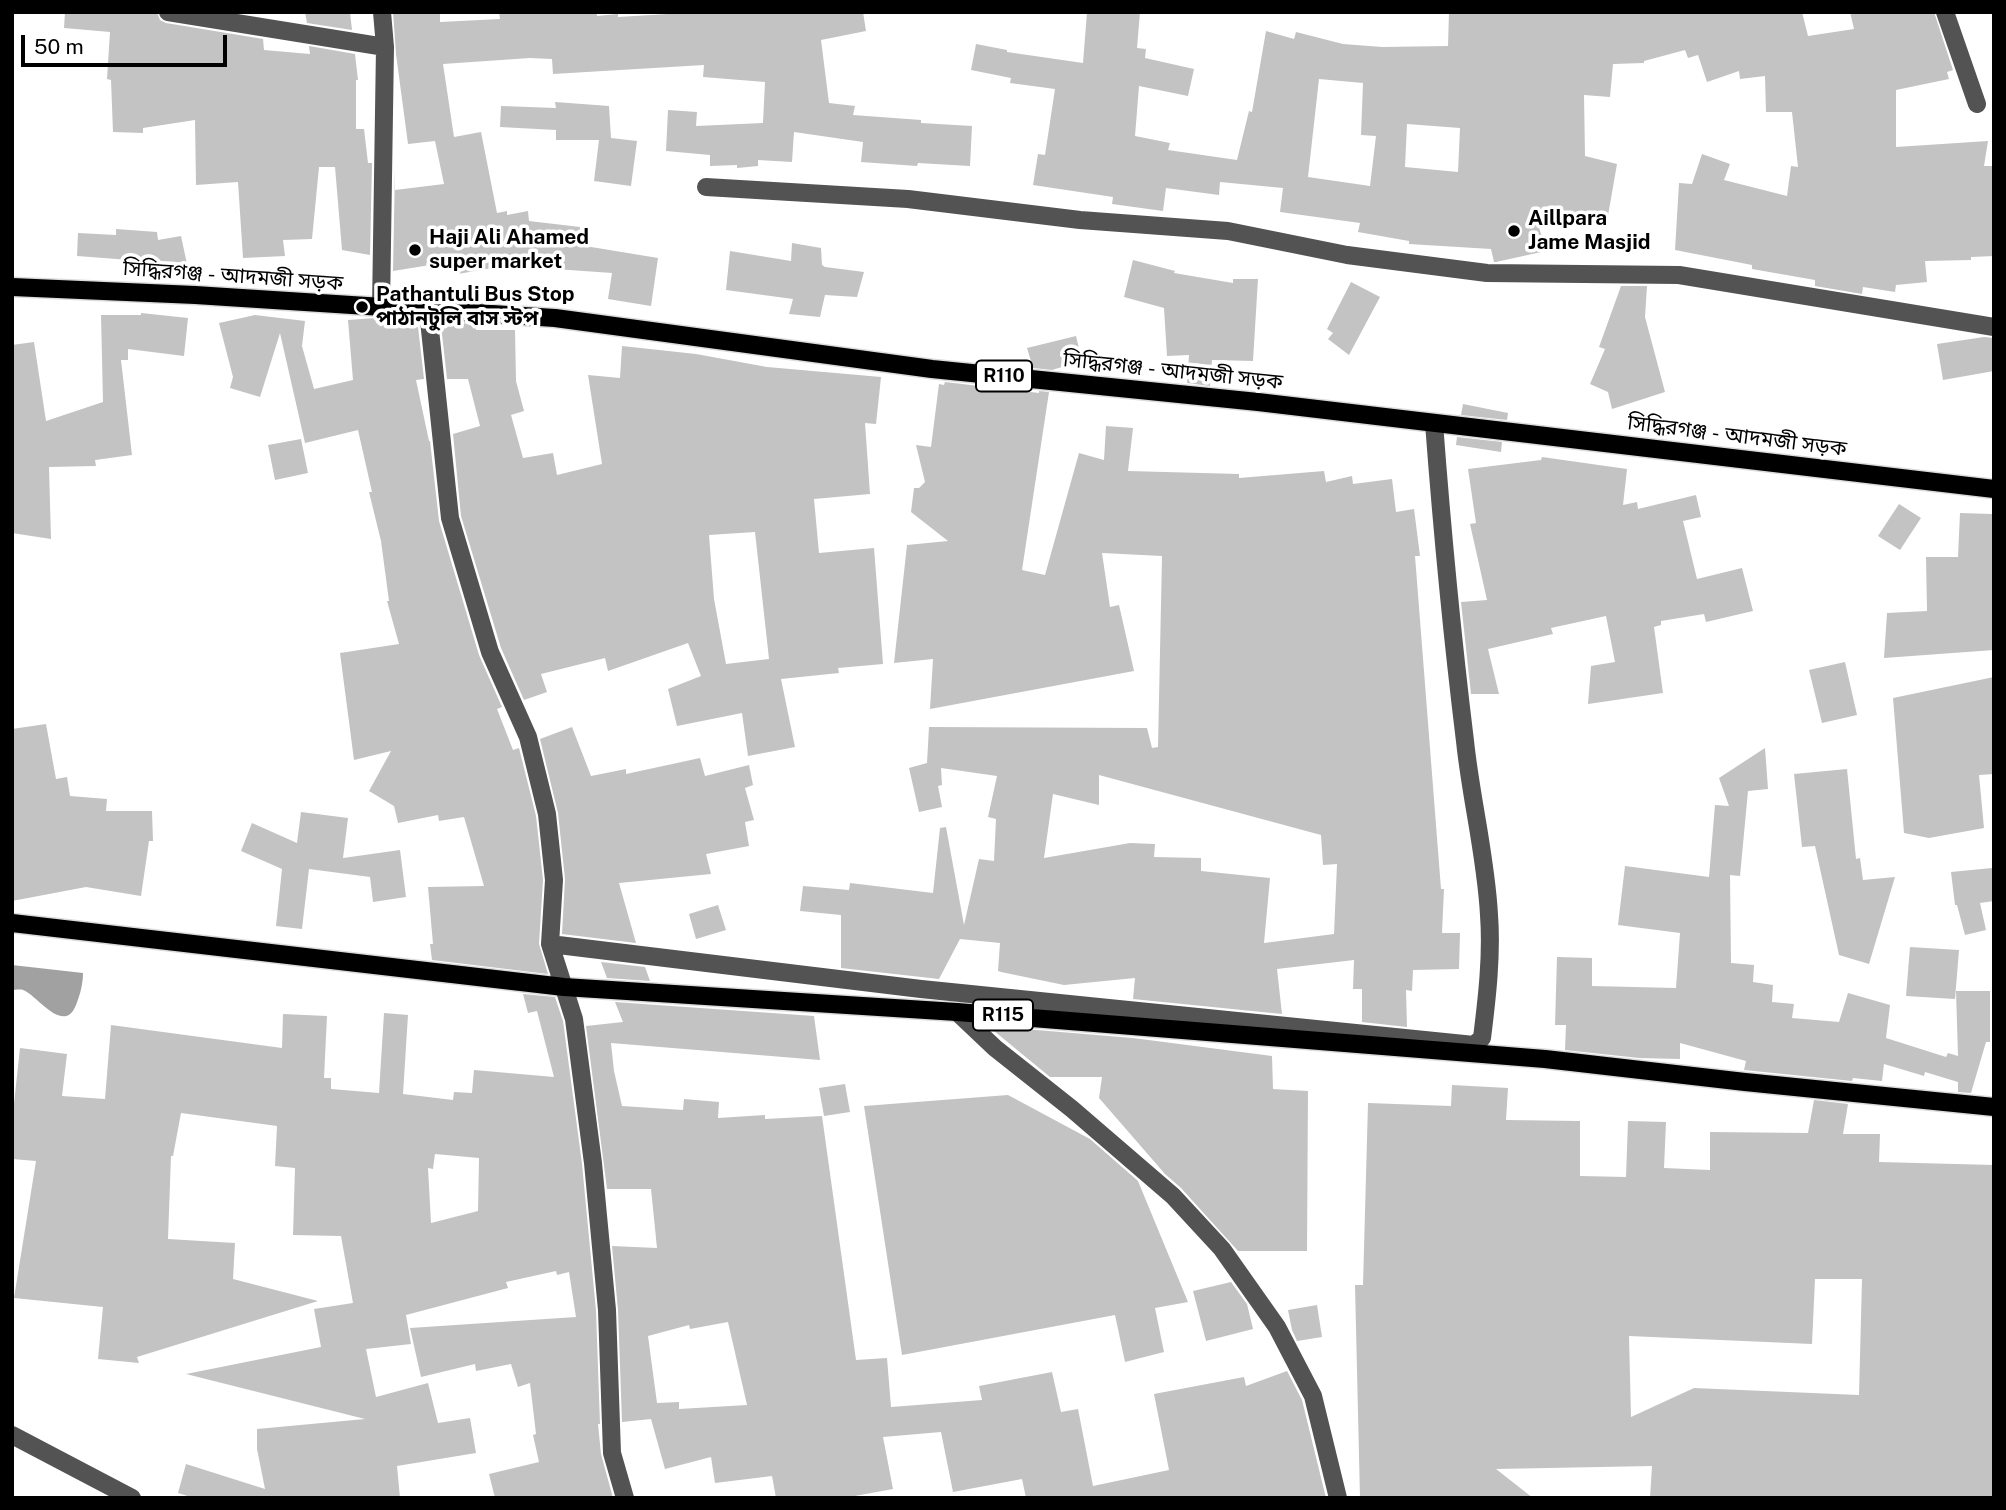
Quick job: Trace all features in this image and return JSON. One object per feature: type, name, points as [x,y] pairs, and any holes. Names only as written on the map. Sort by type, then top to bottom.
[{"type":"main road","name":"সিদ্ধিরগঞ্জ - আদমজী সড়ক","points":[[12,287],[195,295],[381,309],[555,318],[932,369],[1434,423],[1994,489]]},
{"type":"main road","name":"R115","points":[[12,923],[564,987],[957,1012],[1545,1059],[1994,1107]]},
{"type":"street","points":[[168,12],[385,47]]},
{"type":"street","points":[[381,309],[385,47],[382,12]]},
{"type":"street","points":[[1945,12],[1978,104]]},
{"type":"street","points":[[706,187],[908,199],[1080,220],[1228,231],[1347,256],[1487,273],[1679,275],[1994,327]]},
{"type":"street","points":[[428,311],[450,518],[490,652],[528,737],[547,814],[554,880],[550,944],[573,1019],[593,1163],[607,1310],[612,1453],[625,1498]]},
{"type":"street","points":[[550,944],[921,989],[1474,1045],[1479,1043],[1487,997],[1490,916],[1468,771],[1448,604],[1434,423]]},
{"type":"street","points":[[957,1012],[995,1048],[1072,1109],[1173,1196],[1222,1249],[1277,1327],[1313,1396],[1338,1498]]},
{"type":"street","points":[[12,1435],[132,1498]]},
{"type":"shaded area","points":[[12,965],[83,973],[80,993],[71,1013],[57,1015],[29,993],[12,990]]},
{"type":"building","points":[[65,12],[157,12],[160,20],[166,23],[263,39],[264,50],[310,54],[309,46],[355,54],[358,80],[356,129],[364,129],[368,163],[372,163],[370,255],[342,250],[335,167],[319,167],[312,239],[283,240],[285,256],[243,258],[238,182],[196,185],[195,120],[143,128],[143,133],[113,132],[111,80],[107,79],[110,32],[64,28]]},
{"type":"building","points":[[305,12],[350,12],[352,30],[307,23]]},
{"type":"building","points":[[393,12],[440,12],[440,22],[500,19],[499,12],[597,12],[597,16],[618,14],[618,17],[701,12],[863,12],[866,31],[821,40],[829,103],[855,106],[853,115],[972,126],[970,166],[861,162],[863,142],[794,132],[792,162],[758,160],[758,166],[710,166],[710,155],[666,151],[668,110],[697,112],[696,126],[763,123],[765,82],[703,77],[704,65],[553,74],[552,59],[443,64],[454,137],[481,132],[497,213],[507,211],[507,215],[528,211],[529,221],[580,227],[579,245],[658,258],[651,306],[608,299],[612,273],[541,268],[522,271],[520,263],[458,274],[455,261],[393,271],[395,168],[395,190],[444,184],[435,141],[408,144]]},
{"type":"building","points":[[1087,12],[1140,12],[1137,48],[1146,49],[1145,58],[1194,69],[1188,96],[1139,86],[1135,136],[1170,143],[1168,150],[1237,160],[1249,111],[1252,112],[1266,31],[1294,39],[1296,32],[1343,44],[1382,47],[1448,46],[1449,12],[1802,12],[1808,36],[1854,29],[1850,12],[1934,12],[1953,70],[1947,72],[1949,79],[1896,90],[1896,147],[1988,141],[1984,166],[1994,166],[1994,256],[1971,257],[1971,260],[1925,261],[1927,282],[1896,285],[1895,292],[1863,287],[1862,294],[1815,286],[1815,280],[1752,269],[1752,265],[1675,250],[1679,183],[1692,184],[1702,154],[1730,164],[1724,180],[1787,196],[1791,166],[1798,167],[1792,112],[1766,112],[1765,76],[1740,79],[1739,71],[1707,82],[1698,55],[1688,58],[1685,50],[1644,63],[1613,64],[1610,97],[1584,95],[1585,156],[1617,164],[1606,227],[1538,224],[1546,251],[1496,262],[1491,249],[1409,244],[1409,241],[1358,232],[1360,223],[1280,212],[1283,188],[1220,182],[1219,195],[1166,188],[1163,211],[1112,204],[1113,197],[1033,185],[1038,154],[1045,155],[1055,89],[1010,83],[1011,78],[971,70],[976,44],[1007,52],[1083,63]],"holes":[[[1319,79],[1363,83],[1361,135],[1376,136],[1370,186],[1308,177]],[[1407,124],[1460,128],[1458,172],[1405,167]]]},
{"type":"building","points":[[555,102],[609,106],[611,138],[637,141],[631,186],[594,181],[599,140],[556,140],[556,130],[500,127],[501,106],[556,108]]},
{"type":"building","points":[[116,229],[157,232],[158,240],[181,236],[187,264],[164,268],[164,265],[131,267],[130,260],[77,256],[78,233],[116,235]]},
{"type":"building","points":[[792,243],[821,248],[822,265],[825,267],[864,272],[857,297],[825,295],[820,317],[789,314],[793,299],[726,290],[730,251],[791,261]]},
{"type":"building","points":[[1133,260],[1175,271],[1174,273],[1233,283],[1233,279],[1258,279],[1253,361],[1212,360],[1210,386],[1187,383],[1189,355],[1167,356],[1164,308],[1124,297]]},
{"type":"building","points":[[1351,282],[1380,297],[1349,355],[1328,339],[1333,333],[1327,329]]},
{"type":"building","points":[[1621,286],[1647,286],[1645,317],[1665,392],[1612,409],[1608,392],[1590,384],[1605,349],[1599,347]]},
{"type":"building","points":[[141,313],[188,318],[184,356],[128,349],[128,360],[121,360],[132,455],[95,460],[96,466],[49,467],[51,539],[12,533],[12,345],[34,342],[46,421],[103,402],[101,315]]},
{"type":"building","points":[[255,315],[305,321],[302,346],[314,389],[353,380],[348,320],[402,320],[403,328],[418,327],[424,379],[416,380],[430,441],[439,521],[479,655],[502,707],[497,709],[513,750],[519,748],[536,816],[543,880],[539,944],[548,974],[432,960],[428,887],[484,886],[464,817],[439,821],[438,815],[398,823],[394,806],[369,791],[391,751],[354,760],[340,653],[399,644],[387,601],[381,541],[369,492],[372,492],[358,430],[305,443],[280,333],[260,397],[230,388],[233,377],[219,323]]},
{"type":"building","points":[[461,323],[475,324],[476,330],[515,330],[516,381],[524,411],[511,415],[523,458],[553,453],[557,475],[602,464],[588,375],[620,378],[622,346],[696,354],[767,367],[881,377],[876,424],[865,423],[870,494],[814,499],[819,553],[874,548],[883,664],[838,668],[839,673],[781,679],[795,747],[748,756],[742,713],[677,726],[668,689],[701,676],[688,643],[608,671],[605,658],[541,674],[547,692],[524,700],[501,648],[461,516],[453,434],[480,426],[468,379],[447,379],[441,325]],"holes":[[[755,532],[769,659],[726,664],[714,599],[709,535]]]},
{"type":"building","points":[[1076,336],[1082,361],[1052,370],[1033,368],[1027,348]]},
{"type":"building","points":[[1994,338],[1994,371],[1943,380],[1937,344]]},
{"type":"building","points":[[945,382],[1049,392],[1022,570],[1045,575],[1079,453],[1104,460],[1106,426],[1133,428],[1128,471],[1239,474],[1239,478],[1324,471],[1326,482],[1352,476],[1353,484],[1392,479],[1396,512],[1414,509],[1420,556],[1415,556],[1441,889],[1444,889],[1442,933],[1460,933],[1459,969],[1413,970],[1412,991],[1406,990],[1407,1027],[1362,1022],[1362,989],[1353,989],[1354,960],[1277,969],[1282,1014],[1133,999],[1135,978],[1064,985],[1001,972],[998,971],[1000,943],[960,939],[939,979],[841,968],[841,915],[800,911],[803,886],[849,890],[850,883],[933,893],[940,828],[946,827],[964,925],[979,859],[994,861],[996,819],[988,817],[997,776],[941,768],[942,785],[938,786],[942,807],[919,812],[909,768],[927,763],[929,727],[1147,728],[1152,748],[1158,747],[1162,556],[1102,553],[1110,607],[1119,605],[1134,671],[930,709],[933,659],[894,663],[907,545],[948,541],[911,512],[914,488],[919,488],[925,482],[916,445],[931,447],[939,384],[944,385]],"holes":[[[1099,775],[1321,835],[1323,865],[1337,864],[1334,934],[1264,943],[1270,878],[1201,871],[1201,858],[1154,857],[1155,844],[1130,843],[1044,858],[1053,794],[1099,805]]]},
{"type":"building","points":[[1463,404],[1508,413],[1507,420],[1461,415]]},
{"type":"building","points":[[1457,437],[1502,442],[1501,452],[1456,445]]},
{"type":"building","points":[[301,439],[308,473],[275,480],[268,445]]},
{"type":"building","points":[[1542,457],[1627,469],[1623,505],[1637,502],[1638,509],[1696,495],[1701,517],[1683,521],[1697,579],[1742,568],[1753,611],[1706,622],[1704,614],[1661,621],[1661,625],[1654,627],[1663,693],[1588,704],[1591,666],[1615,662],[1606,616],[1551,628],[1553,634],[1488,649],[1499,694],[1471,694],[1461,602],[1487,600],[1470,524],[1476,523],[1468,469],[1541,460]]},
{"type":"building","points":[[1899,504],[1921,518],[1900,550],[1878,536]]},
{"type":"building","points":[[1960,513],[1992,514],[1994,650],[1884,658],[1887,613],[1927,611],[1926,557],[1958,557]]},
{"type":"building","points":[[1845,662],[1857,715],[1822,723],[1809,670]]},
{"type":"building","points":[[1994,677],[1994,774],[1979,775],[1984,828],[1929,838],[1904,833],[1893,698]]},
{"type":"building","points":[[46,724],[56,779],[67,777],[70,796],[107,799],[106,811],[152,811],[153,841],[149,841],[141,896],[86,887],[12,901],[12,729]]},
{"type":"building","points":[[572,727],[591,776],[626,769],[626,774],[700,758],[705,776],[749,765],[753,785],[745,788],[754,820],[745,822],[749,846],[706,854],[711,874],[619,883],[636,943],[562,934],[565,879],[558,813],[540,739]]},
{"type":"building","points":[[1765,748],[1768,789],[1748,791],[1740,876],[1730,875],[1731,963],[1754,965],[1753,982],[1773,985],[1772,1002],[1794,1004],[1792,1018],[1839,1022],[1848,993],[1890,1005],[1886,1038],[1946,1057],[1948,1053],[1958,1056],[1956,991],[1990,991],[1990,1042],[1986,1042],[1971,1093],[1958,1092],[1958,1082],[1925,1072],[1924,1076],[1884,1064],[1882,1081],[1853,1078],[1852,1081],[1744,1070],[1746,1061],[1680,1043],[1680,1059],[1639,1058],[1565,1050],[1566,1025],[1555,1025],[1557,957],[1592,958],[1592,986],[1676,988],[1680,933],[1618,925],[1625,866],[1709,877],[1715,805],[1729,806],[1719,778]]},
{"type":"building","points":[[1847,769],[1856,859],[1860,858],[1863,880],[1895,877],[1869,964],[1839,955],[1815,846],[1802,847],[1794,774]]},
{"type":"building","points":[[301,812],[348,818],[343,858],[400,850],[406,897],[373,902],[370,877],[309,869],[302,929],[276,926],[282,869],[241,851],[252,823],[297,843]]},
{"type":"building","points":[[1992,868],[1994,901],[1980,903],[1986,930],[1965,935],[1955,905],[1951,872]]},
{"type":"building","points":[[718,905],[726,930],[696,939],[689,914]]},
{"type":"building","points":[[1910,947],[1959,950],[1955,999],[1906,996]]},
{"type":"building","points":[[601,962],[645,967],[650,981],[607,978]]},
{"type":"building","points":[[523,994],[555,997],[563,1021],[582,1164],[596,1311],[601,1454],[613,1498],[495,1498],[489,1474],[539,1462],[533,1435],[536,1434],[530,1383],[518,1387],[511,1364],[476,1371],[475,1364],[421,1377],[410,1328],[576,1317],[569,1272],[557,1275],[556,1271],[506,1282],[508,1288],[406,1315],[411,1344],[366,1349],[376,1397],[428,1383],[438,1423],[470,1418],[476,1453],[397,1466],[400,1498],[194,1498],[178,1493],[186,1464],[265,1489],[257,1449],[257,1429],[365,1419],[186,1374],[321,1347],[314,1309],[353,1303],[341,1236],[293,1235],[295,1168],[275,1166],[277,1126],[181,1113],[171,1156],[168,1239],[235,1243],[233,1279],[318,1301],[137,1357],[139,1363],[98,1359],[103,1307],[14,1298],[36,1161],[12,1159],[12,1122],[20,1048],[67,1054],[62,1096],[105,1099],[111,1025],[282,1048],[283,1014],[327,1016],[324,1078],[331,1078],[331,1089],[379,1093],[384,1013],[408,1015],[403,1094],[453,1100],[454,1092],[472,1093],[474,1070],[554,1077],[537,1011],[528,1013]],"holes":[[[435,1154],[479,1158],[478,1211],[431,1223],[428,1168],[433,1169]]]},
{"type":"building","points":[[615,1002],[814,1016],[820,1060],[611,1043],[614,1071],[622,1106],[683,1110],[684,1099],[719,1102],[718,1118],[822,1116],[856,1360],[887,1358],[891,1407],[982,1400],[979,1386],[1052,1372],[1061,1412],[1078,1409],[1093,1486],[1169,1470],[1154,1394],[1244,1377],[1246,1386],[1287,1371],[1302,1400],[1326,1498],[1026,1498],[1022,1479],[953,1492],[941,1432],[883,1437],[893,1489],[844,1498],[776,1498],[772,1476],[715,1483],[711,1457],[665,1469],[651,1419],[622,1422],[618,1310],[612,1246],[657,1248],[651,1189],[607,1189],[586,1026],[623,1022]],"holes":[[[728,1322],[747,1405],[679,1409],[679,1402],[657,1403],[648,1336],[689,1325],[690,1329]]]},
{"type":"building","points":[[988,1026],[1133,1038],[1272,1056],[1273,1089],[1308,1091],[1307,1251],[1238,1251],[1165,1174],[1099,1098],[1102,1077],[1050,1077]]},
{"type":"building","points":[[845,1084],[850,1112],[824,1116],[819,1088]]},
{"type":"building","points":[[1452,1085],[1508,1088],[1506,1120],[1580,1121],[1580,1176],[1626,1177],[1628,1121],[1666,1122],[1664,1168],[1710,1170],[1710,1132],[1808,1133],[1814,1100],[1848,1104],[1843,1134],[1880,1134],[1879,1162],[1994,1165],[1994,1498],[1650,1498],[1652,1466],[1496,1469],[1533,1498],[1360,1498],[1355,1285],[1363,1285],[1368,1103],[1451,1106]],"holes":[[[1815,1279],[1862,1279],[1859,1395],[1694,1388],[1631,1417],[1629,1336],[1812,1344]]]},
{"type":"building","points":[[1008,1095],[1090,1139],[1138,1181],[1188,1302],[1155,1308],[1164,1352],[1125,1362],[1115,1315],[902,1355],[864,1106]]},
{"type":"building","points":[[1231,1282],[1247,1304],[1253,1329],[1206,1341],[1193,1291]]},
{"type":"building","points":[[1317,1305],[1322,1337],[1297,1341],[1288,1310]]},
{"type":"place","name":"Aillpara Jame Masjid","points":[[1514,231]]},
{"type":"place","name":"Haji Ali Ahamed super market","points":[[415,250]]},
{"type":"place","name":"Pathantuli Bus Stop পাঠানটুলি বাস স্টপ","points":[[362,307]]}]
